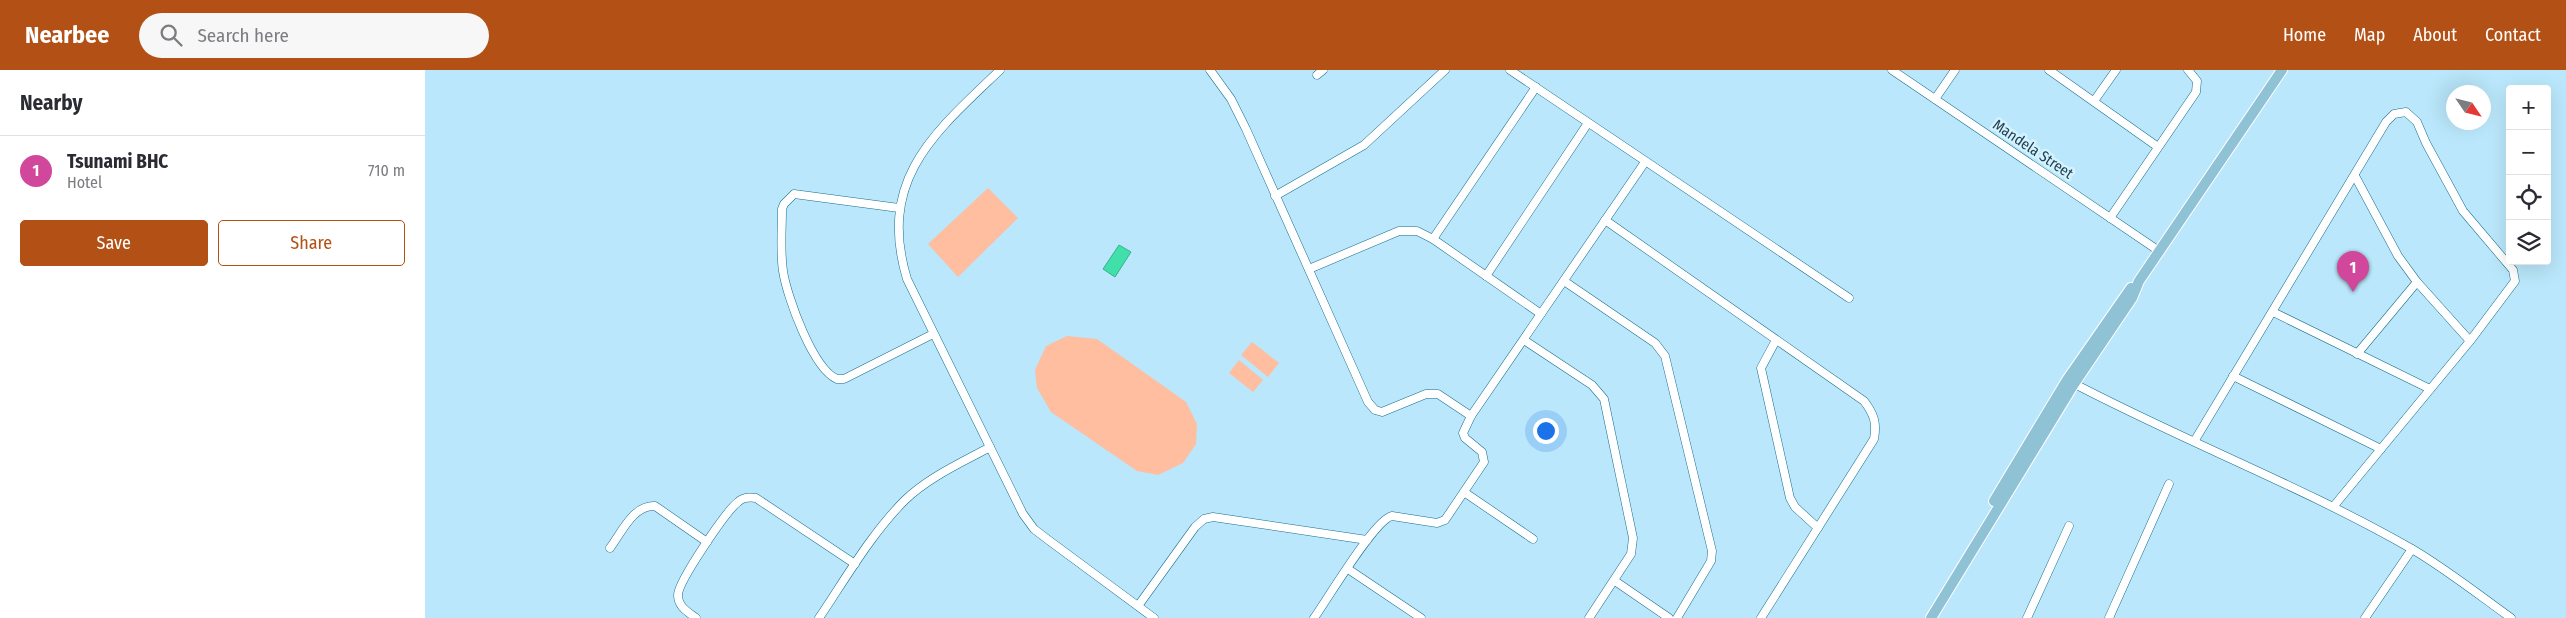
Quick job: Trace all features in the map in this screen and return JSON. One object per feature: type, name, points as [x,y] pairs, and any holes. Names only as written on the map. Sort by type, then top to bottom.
[{"type":"main road","points":[[1924,618],[2117,307],[2159,251],[2278,71]]},
{"type":"main road","points":[[1931,618],[2070,382]]},
{"type":"street","points":[[1000,70],[954,114],[915,163],[899,208],[899,251],[907,279],[1023,514],[1034,529],[1154,618]]},
{"type":"street","points":[[1210,70],[1231,99],[1368,402],[1375,410],[1382,412],[1426,394],[1438,394],[1471,416]]},
{"type":"street","points":[[1275,196],[1364,145],[1445,70]]},
{"type":"street","points":[[1510,70],[1849,298]]},
{"type":"street","name":"Mandela Street","points":[[1892,70],[2159,251]]},
{"type":"street","points":[[1935,99],[1955,70]]},
{"type":"street","points":[[2049,70],[2158,147]]},
{"type":"street","points":[[2095,101],[2117,70]]},
{"type":"street","points":[[2110,218],[2196,92],[2197,81],[2188,70]]},
{"type":"street","points":[[1433,239],[1535,88]]},
{"type":"street","points":[[2195,440],[2391,117],[2401,112],[2412,116],[2463,211],[2515,276],[2513,287],[2333,507]]},
{"type":"street","points":[[1486,276],[1588,123]]},
{"type":"street","points":[[1314,618],[1347,568],[1386,517],[1441,523],[1484,462],[1482,452],[1465,438],[1463,433],[1471,416],[1645,162]]},
{"type":"street","points":[[2355,176],[2393,247],[2417,282],[2469,341]]},
{"type":"street","points":[[899,208],[793,194],[782,209],[783,273],[797,317],[822,367],[837,379],[845,379],[933,334]]},
{"type":"street","points":[[1605,220],[1864,401],[1874,418],[1876,427],[1874,438],[1761,618]]},
{"type":"street","points":[[1309,269],[1399,231],[1417,231],[1433,239],[1541,314]]},
{"type":"street","points":[[1564,281],[1655,343],[1665,356],[1712,551],[1711,560],[1677,618]]},
{"type":"street","points":[[2357,354],[2417,282]]},
{"type":"street","points":[[2273,312],[2430,389]]},
{"type":"street","points":[[1524,340],[1592,384],[1604,399],[1633,538],[1631,554],[1589,618]]},
{"type":"street","points":[[1776,340],[1763,359],[1761,368],[1788,489],[1795,507],[1818,528]]},
{"type":"street","points":[[2233,376],[2381,449]]},
{"type":"street","points":[[2070,382],[2333,507],[2412,549],[2511,618]]},
{"type":"street","points":[[819,618],[855,564],[906,500],[941,474],[990,448]]},
{"type":"street","points":[[2109,618],[2169,484]]},
{"type":"street","points":[[1463,492],[1533,539]]},
{"type":"street","points":[[696,618],[682,608],[678,596],[680,585],[707,542],[737,502],[747,497],[756,498],[855,564]]},
{"type":"street","points":[[610,548],[638,510],[647,506],[655,506],[707,542]]},
{"type":"street","points":[[1138,606],[1195,526],[1203,519],[1213,517],[1367,540]]},
{"type":"street","points":[[2027,618],[2069,526]]},
{"type":"street","points":[[2365,618],[2412,549]]},
{"type":"street","points":[[1347,568],[1421,618]]},
{"type":"street","points":[[1615,580],[1669,618]]},
{"type":"shaded area","points":[[988,188],[1018,218],[958,277],[928,244]]},
{"type":"shaded area","points":[[1119,245],[1131,252],[1115,277],[1103,269]]},
{"type":"shaded area","points":[[1067,336],[1097,339],[1186,402],[1197,424],[1196,444],[1183,463],[1158,475],[1137,471],[1051,412],[1037,388],[1035,370],[1046,346]]},
{"type":"shaded area","points":[[1252,342],[1279,363],[1268,377],[1241,355]]},
{"type":"shaded area","points":[[1239,360],[1263,380],[1253,392],[1229,373]]},
{"type":"place","name":"Tsunami BHC","points":[[2353,292]]}]
